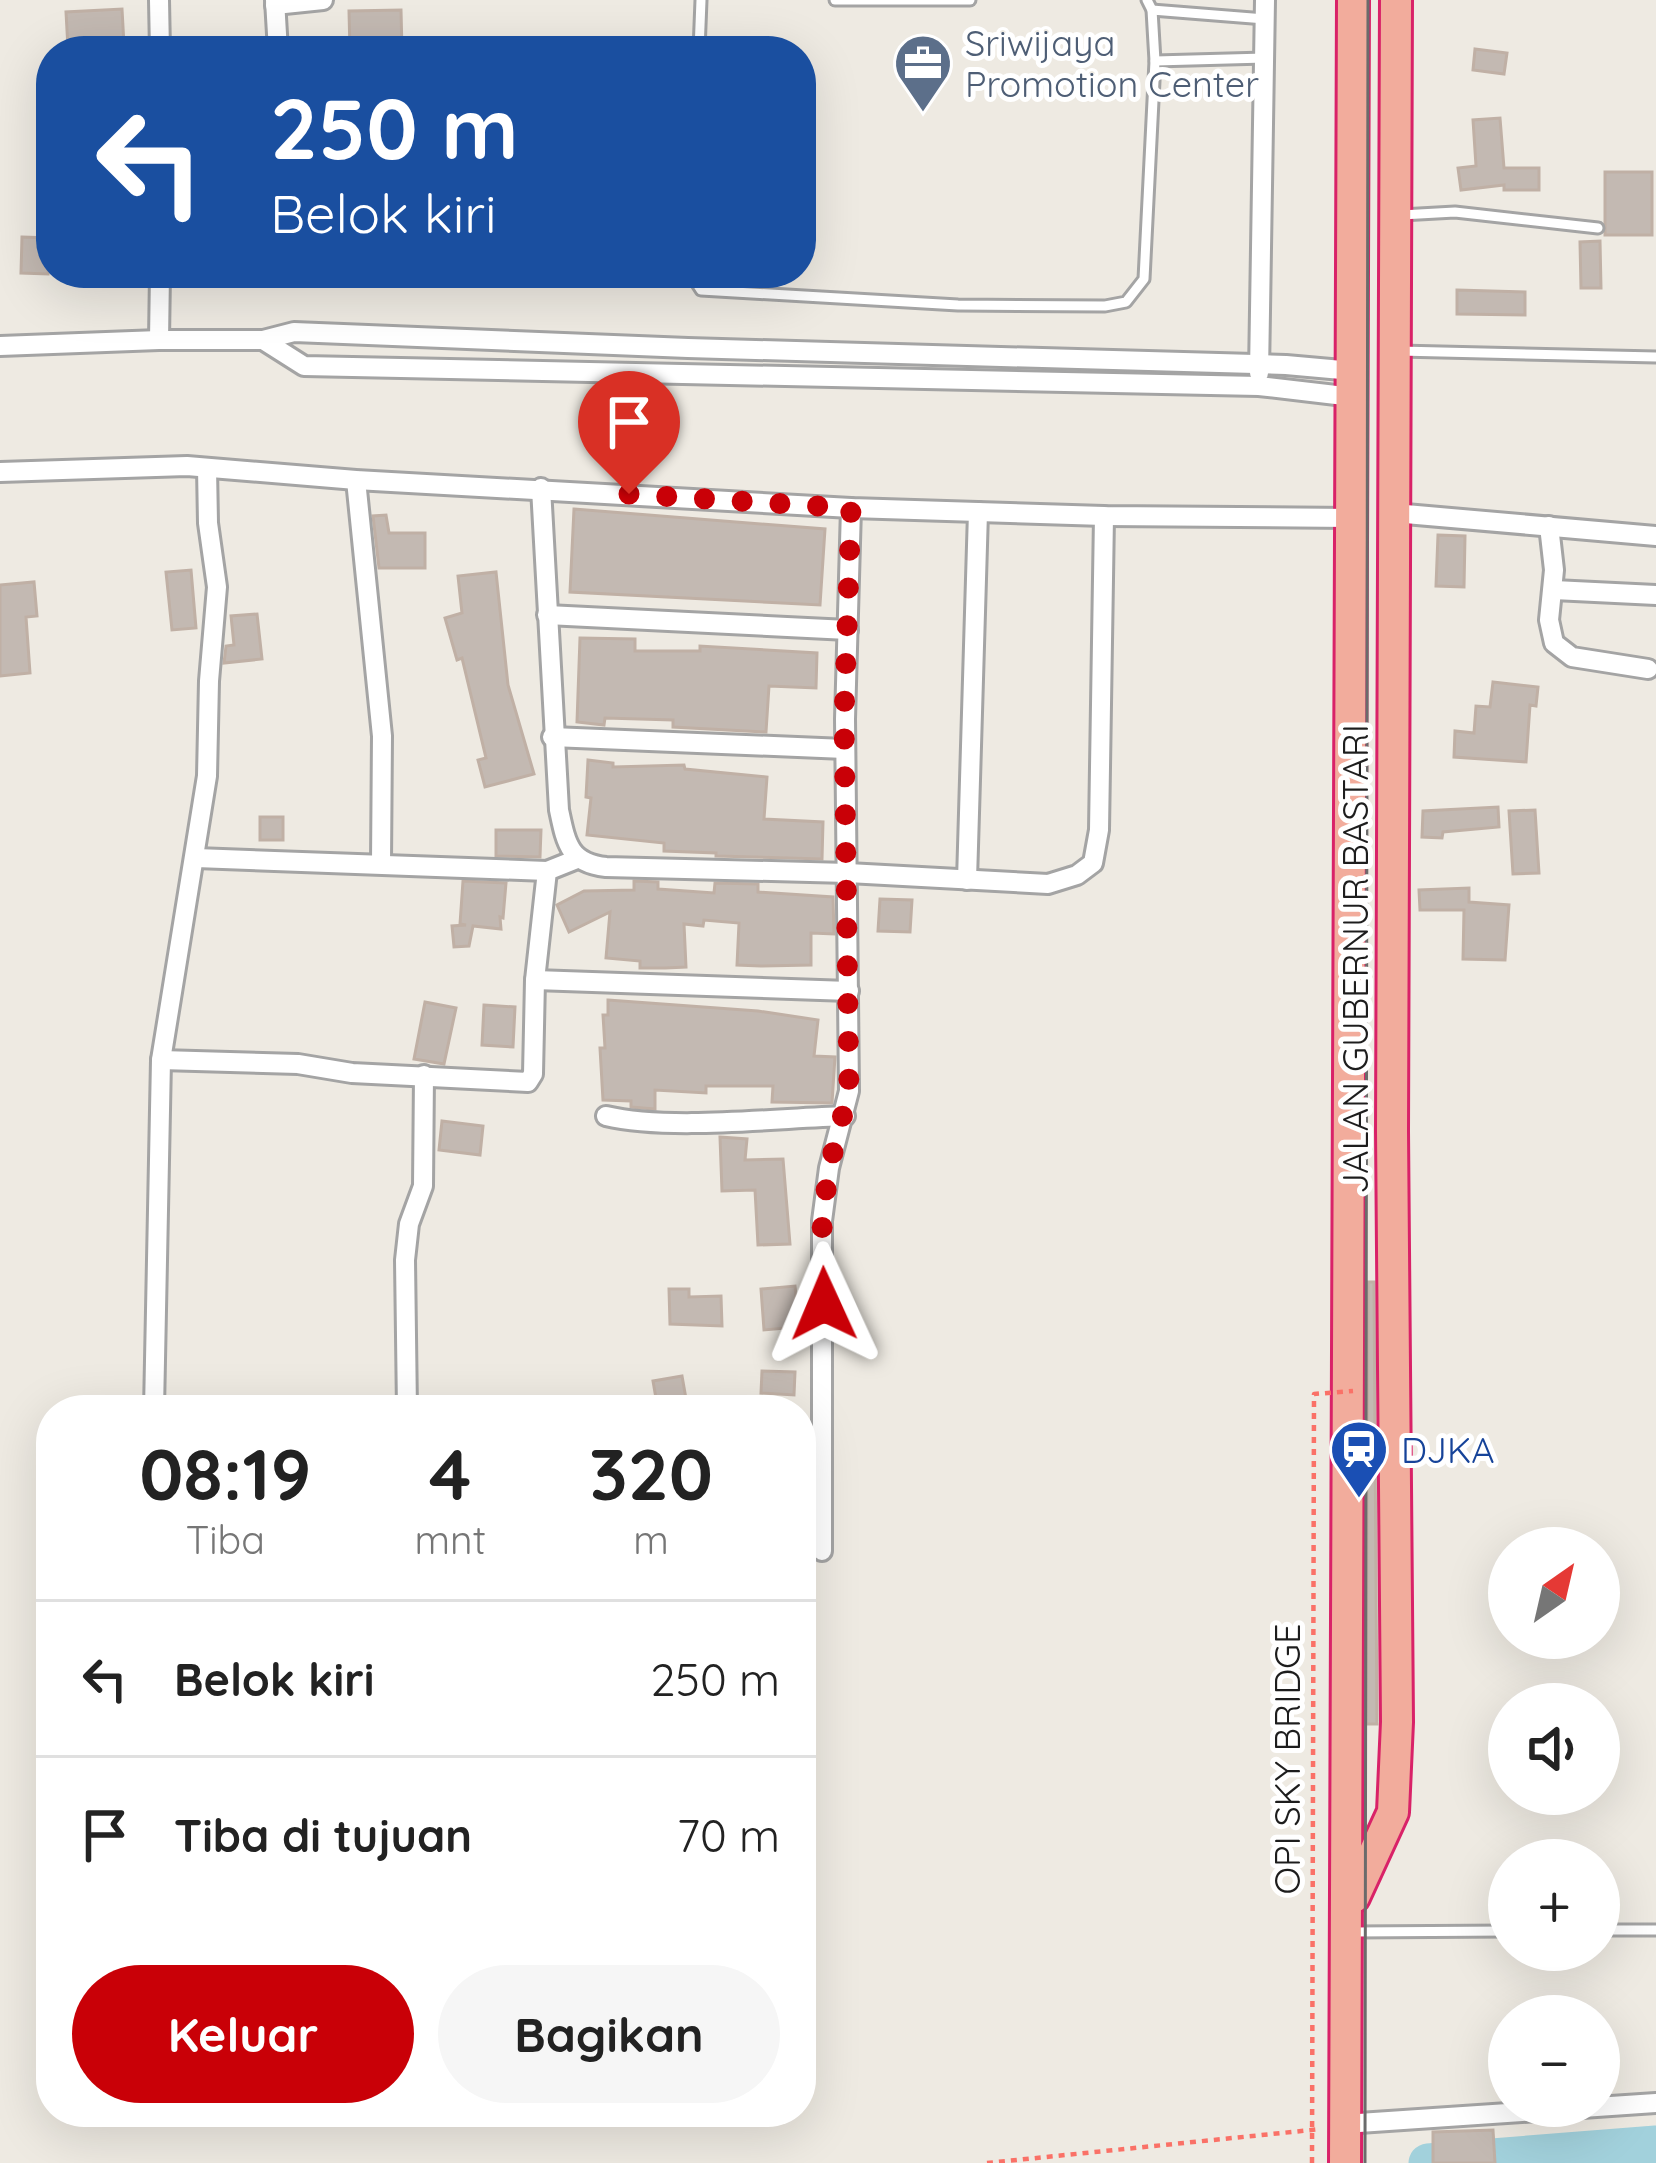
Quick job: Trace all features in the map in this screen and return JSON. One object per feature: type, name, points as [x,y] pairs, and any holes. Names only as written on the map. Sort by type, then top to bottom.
[{"type":"highway","name":"JALAN GUBERNUR BASTARI","points":[[1345,2163],[1351,518],[1340,381],[1353,0]]},
{"type":"highway","name":"JALAN GUBERNUR BASTARI","points":[[1348,1920],[1393,1812],[1397,1699],[1392,1131],[1396,0]]},
{"type":"highway","points":[[1348,1122],[1392,1131]]},
{"type":"street","points":[[159,0],[160,36]]},
{"type":"street","points":[[277,36],[275,2],[323,0]]},
{"type":"street","points":[[1259,386],[1265,10]]},
{"type":"street","points":[[159,340],[160,288]]},
{"type":"street","points":[[0,346],[263,340],[294,332],[1286,365],[1340,381]]},
{"type":"street","points":[[263,340],[304,366],[1283,388],[1340,381]]},
{"type":"street","points":[[0,472],[207,467],[851,508],[1351,518]]},
{"type":"street","points":[[154,1395],[161,1060],[207,776],[208,681],[217,587],[207,467]]},
{"type":"street","points":[[356,480],[382,736],[381,862]]},
{"type":"street","points":[[541,488],[559,810],[564,836],[577,859],[606,867],[1048,884],[1077,875],[1093,863],[1099,830],[1104,516]]},
{"type":"street","points":[[822,1551],[822,1221],[829,1168],[849,1091],[845,749],[851,508]]},
{"type":"street","points":[[967,880],[978,512]]},
{"type":"street","points":[[1394,513],[1656,536]]},
{"type":"street","points":[[1549,526],[1551,636],[1560,651],[1648,669]]},
{"type":"street","points":[[1553,590],[1656,596]]},
{"type":"street","points":[[547,615],[848,630]]},
{"type":"street","points":[[552,737],[845,749]]},
{"type":"street","points":[[196,858],[547,871],[577,859]]},
{"type":"street","points":[[161,1060],[298,1064],[352,1073],[528,1082],[533,1075],[535,980],[547,871]]},
{"type":"street","points":[[535,980],[849,991]]},
{"type":"street","points":[[407,1395],[406,1260],[409,1224],[423,1186],[424,1075]]},
{"type":"street","points":[[606,1116],[686,1121],[845,1116]]},
{"type":"street","points":[[1344,2124],[1656,2103]]},
{"type":"lane","points":[[700,36],[701,0]]},
{"type":"lane","points":[[835,0],[970,0]]},
{"type":"lane","points":[[699,288],[958,305],[1105,306],[1126,302],[1144,280],[1155,61],[1149,5],[1265,10]]},
{"type":"lane","points":[[1155,61],[1264,58]]},
{"type":"lane","points":[[1396,215],[1455,212],[1598,228]]},
{"type":"lane","points":[[1394,351],[1656,357]]},
{"type":"lane","points":[[1348,1920],[1488,1930]]},
{"type":"lane","points":[[1620,1930],[1656,1930]]},
{"type":"path","name":"OPI SKY BRIDGE","points":[[1312,2163],[1314,1394],[1353,1391]]},
{"type":"path","points":[[987,2163],[1344,2124]]},
{"type":"building","points":[[122,9],[124,36],[67,36],[66,12]]},
{"type":"building","points":[[401,10],[402,36],[350,36],[349,11]]},
{"type":"building","points":[[1475,49],[1507,53],[1504,74],[1473,70]]},
{"type":"building","points":[[1500,118],[1504,168],[1539,168],[1539,190],[1504,190],[1504,185],[1461,190],[1458,168],[1476,166],[1473,120]]},
{"type":"building","points":[[1605,172],[1652,172],[1652,235],[1605,235]]},
{"type":"building","points":[[22,237],[36,238],[36,274],[21,273]]},
{"type":"building","points":[[1600,241],[1601,288],[1581,288],[1580,242]]},
{"type":"building","points":[[1457,290],[1525,292],[1525,315],[1457,314]]},
{"type":"building","points":[[574,509],[825,529],[820,605],[570,592]]},
{"type":"building","points":[[386,515],[389,533],[425,533],[425,568],[379,568],[373,516]]},
{"type":"building","points":[[1438,535],[1465,536],[1464,587],[1436,586]]},
{"type":"building","points":[[191,570],[196,628],[172,630],[166,572]]},
{"type":"building","points":[[496,572],[508,685],[534,774],[485,787],[478,760],[486,758],[462,658],[457,660],[445,618],[462,613],[458,576]]},
{"type":"building","points":[[34,582],[37,616],[26,617],[30,673],[0,676],[0,585]]},
{"type":"building","points":[[257,614],[262,659],[224,663],[226,646],[234,645],[231,616]]},
{"type":"building","points":[[580,638],[635,639],[635,651],[700,651],[700,646],[817,653],[816,688],[769,686],[766,732],[673,727],[673,720],[577,722]]},
{"type":"building","points":[[1493,682],[1538,687],[1536,706],[1530,705],[1526,762],[1454,757],[1455,731],[1474,733],[1476,706],[1490,707]]},
{"type":"building","points":[[588,760],[613,763],[613,767],[684,765],[685,769],[767,777],[764,819],[823,822],[822,859],[664,851],[664,843],[587,835]]},
{"type":"building","points":[[1498,807],[1499,827],[1422,837],[1423,811]]},
{"type":"building","points":[[1535,810],[1539,873],[1513,874],[1509,811]]},
{"type":"building","points":[[260,817],[283,817],[283,840],[260,840]]},
{"type":"building","points":[[496,830],[541,830],[540,857],[496,856]]},
{"type":"building","points":[[463,881],[506,883],[503,918],[501,929],[473,926],[469,946],[454,947],[452,926],[466,925],[460,924]]},
{"type":"building","points":[[634,881],[658,882],[658,889],[714,893],[715,883],[758,884],[758,892],[833,897],[834,934],[811,933],[811,965],[737,965],[739,923],[704,920],[703,926],[684,924],[686,967],[640,968],[640,961],[606,958],[610,912],[569,932],[557,905],[584,891],[634,890]]},
{"type":"building","points":[[1469,888],[1469,902],[1509,905],[1505,960],[1463,959],[1464,910],[1420,910],[1419,890]]},
{"type":"building","points":[[880,899],[912,900],[910,932],[878,931]]},
{"type":"building","points":[[608,1000],[818,1020],[814,1056],[835,1057],[832,1103],[772,1102],[773,1086],[706,1086],[706,1093],[655,1090],[655,1109],[631,1107],[631,1101],[603,1100],[600,1048],[605,1048],[603,1015],[608,1015]]},
{"type":"building","points":[[425,1002],[456,1008],[444,1064],[414,1059]]},
{"type":"building","points":[[484,1005],[515,1007],[513,1047],[482,1045]]},
{"type":"building","points":[[442,1121],[483,1126],[480,1155],[439,1150]]},
{"type":"building","points":[[720,1137],[747,1139],[745,1160],[783,1159],[790,1244],[758,1245],[755,1190],[722,1191]]},
{"type":"building","points":[[1368,1282],[1374,1282],[1377,1724],[1366,1724]]},
{"type":"building","points":[[795,1286],[799,1327],[764,1330],[761,1289]]},
{"type":"building","points":[[669,1289],[689,1289],[689,1297],[721,1296],[722,1326],[670,1324]]},
{"type":"building","points":[[762,1371],[795,1372],[794,1395],[761,1393]]},
{"type":"building","points":[[682,1376],[685,1395],[655,1395],[653,1381]]},
{"type":"building","points":[[1493,2130],[1495,2163],[1433,2163],[1433,2132]]},
{"type":"waterway","points":[[1428,2163],[1656,2145]]},
{"type":"tram line","points":[[1365,2163],[1368,0]]},
{"type":"place","name":"Sriwijaya Promotion Center","points":[[923,114]]},
{"type":"place","name":"DJKA","points":[[1359,1500]]},
{"type":"route","points":[[629,494],[851,508],[844,718],[849,1091],[829,1168],[822,1221],[824,1304]]}]
